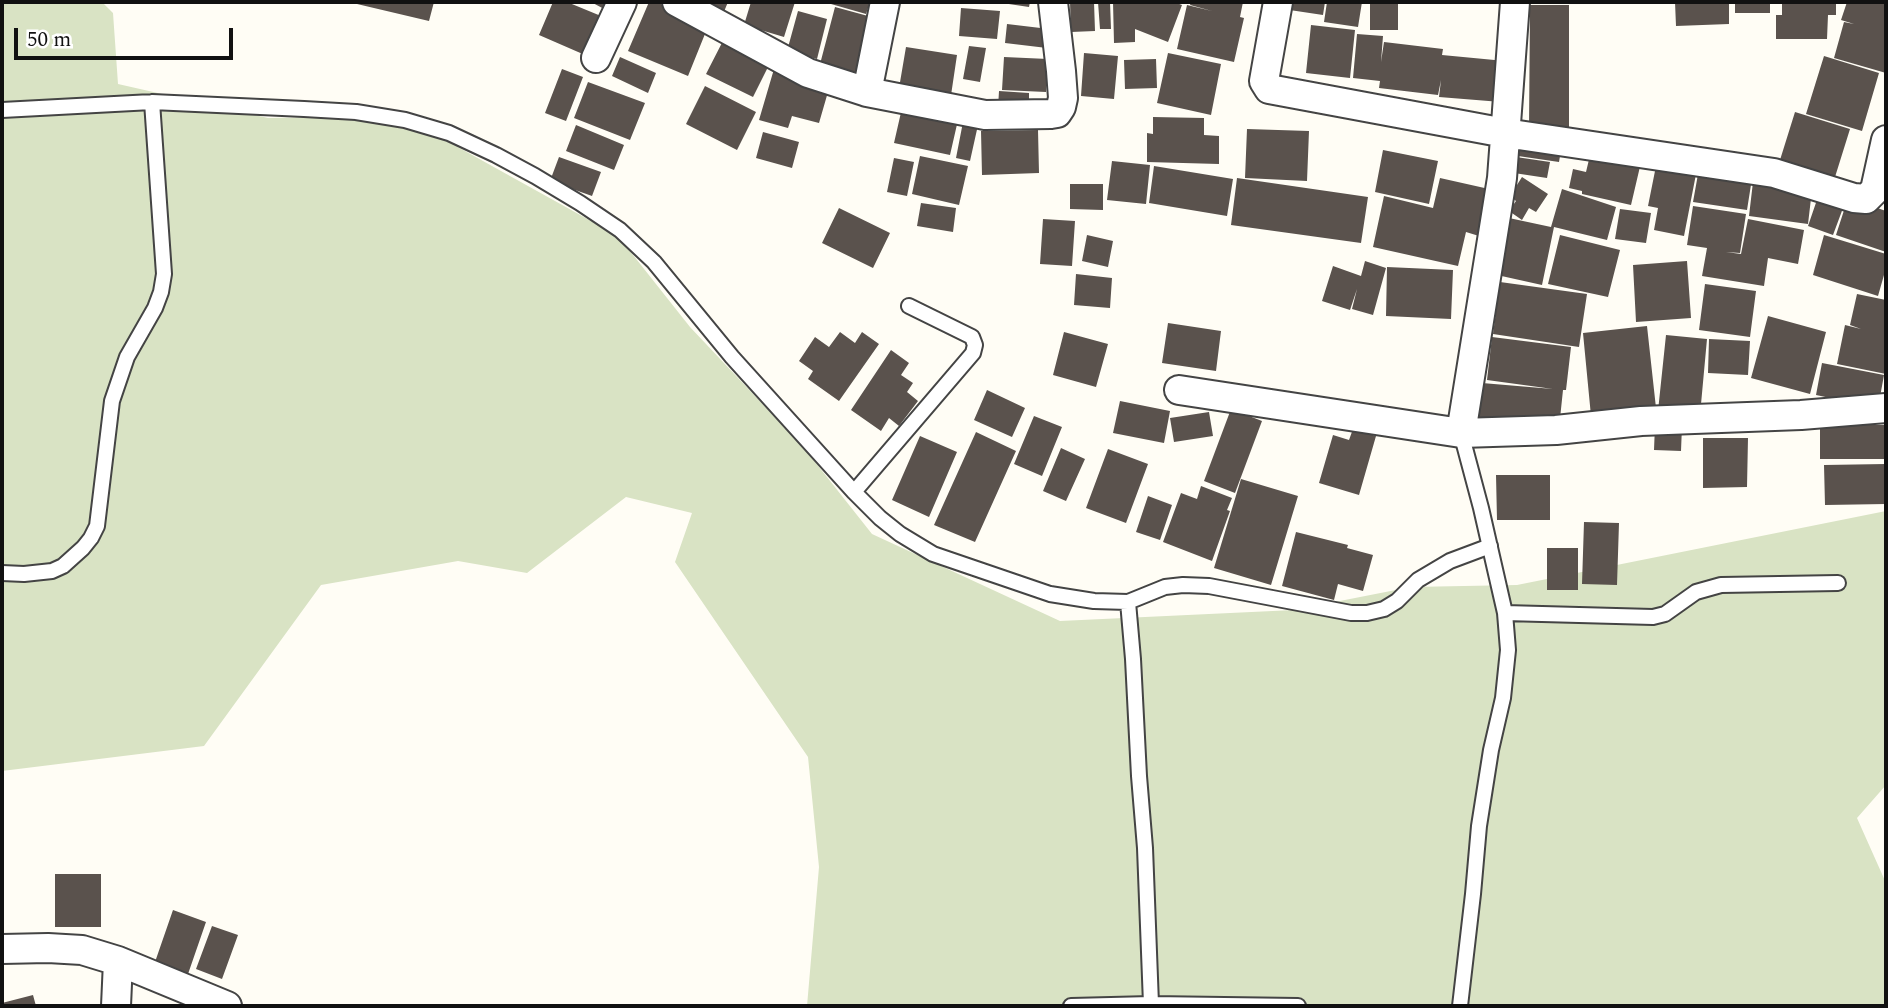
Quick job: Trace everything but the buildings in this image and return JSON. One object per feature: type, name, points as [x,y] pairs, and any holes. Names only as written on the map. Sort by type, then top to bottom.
[{"type":"street","points":[[596,58],[622,2]]},
{"type":"street","points":[[677,2],[808,72],[867,92],[985,115],[1051,114],[1057,113],[1061,107],[1063,99],[1053,2]]},
{"type":"street","points":[[867,92],[885,2]]},
{"type":"street","points":[[1278,2],[1264,81],[1269,89],[1506,133],[1774,173],[1854,198],[1866,199],[1875,190],[1886,140]]},
{"type":"street","points":[[1461,433],[1502,178],[1515,2]]},
{"type":"street","points":[[1179,390],[1461,433],[1556,430],[1641,421],[1801,415],[1886,408]]},
{"type":"street","points":[[2,949],[82,950],[118,961],[227,1006]]},
{"type":"street","points":[[116,1006],[118,961]]},
{"type":"lane","points":[[2,573],[51,571],[63,566],[91,538],[97,526],[112,401],[117,382],[127,357],[155,308],[164,274],[152,102]]},
{"type":"lane","points":[[2,110],[152,102],[330,110],[405,120],[449,133],[525,171],[580,203],[610,223],[654,262],[732,357],[854,492],[900,534],[933,554],[1050,594],[1103,602],[1128,602],[1165,587],[1183,584],[1367,613],[1384,609],[1397,601],[1418,580],[1450,561],[1490,546]]},
{"type":"lane","points":[[854,492],[973,353],[975,345],[972,337],[909,306]]},
{"type":"lane","points":[[1460,1006],[1479,826],[1491,750],[1503,698],[1508,650],[1505,613],[1461,433]]},
{"type":"lane","points":[[1505,613],[1653,617],[1665,614],[1696,592],[1721,585],[1838,583]]},
{"type":"lane","points":[[1128,602],[1145,848],[1151,1004]]},
{"type":"lane","points":[[1071,1006],[1298,1006]]},
{"type":"green space","points":[[2,2],[102,2],[113,13],[118,84],[268,118],[402,116],[618,236],[690,327],[804,448],[872,534],[1060,621],[1294,610],[1411,587],[1517,585],[1886,511],[1886,785],[1857,818],[1886,883],[1886,1006],[807,1006],[819,867],[808,757],[675,562],[692,513],[626,497],[527,573],[458,561],[321,585],[204,746],[2,771]]}]
